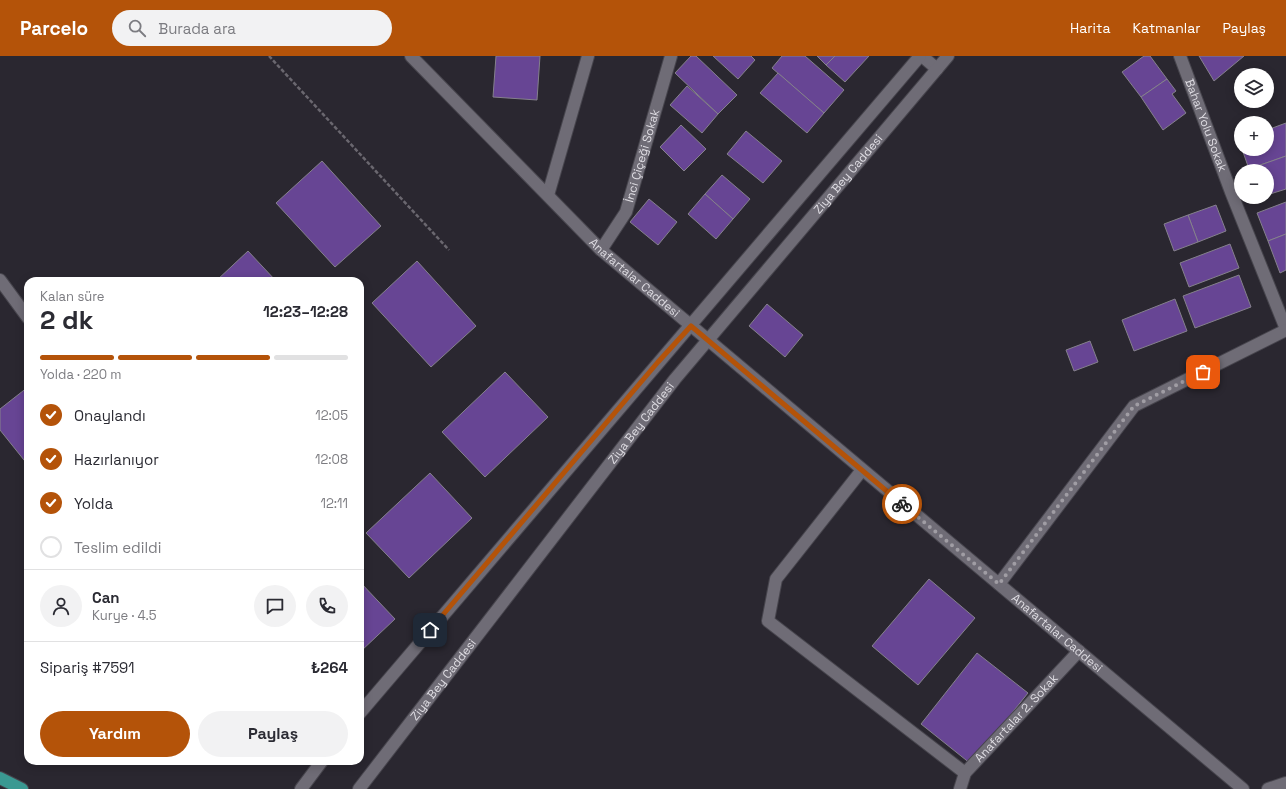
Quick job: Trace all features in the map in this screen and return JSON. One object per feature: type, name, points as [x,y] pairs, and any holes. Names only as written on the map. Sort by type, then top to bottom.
[{"type":"main road","points":[[0,778],[22,789]]},
{"type":"street","points":[[548,195],[588,56]]},
{"type":"street","name":"İnci Çiçeği Sokak","points":[[601,250],[626,212],[671,56]]},
{"type":"street","name":"Ziya Bey Caddesi","points":[[364,709],[576,458],[691,326],[921,56],[938,69]]},
{"type":"street","name":"Ziya Bey Caddesi","points":[[359,789],[675,379],[948,56]]},
{"type":"street","name":"Bahar Yolu Sokak","points":[[1180,56],[1230,192],[1286,330]]},
{"type":"street","name":"Anafartalar Caddesi","points":[[412,57],[601,250],[1242,789]]},
{"type":"street","points":[[0,280],[24,313]]},
{"type":"street","points":[[999,584],[1134,406],[1286,330]]},
{"type":"street","points":[[862,470],[776,579],[768,621],[965,773]]},
{"type":"street","name":"Anafartalar 2. Sokak","points":[[960,789],[965,773],[1079,651]]},
{"type":"street","points":[[301,789],[319,765]]},
{"type":"street","points":[[1268,789],[1286,783]]},
{"type":"path","points":[[269,56],[449,250]]},
{"type":"building","points":[[496,56],[540,56],[537,100],[493,97]]},
{"type":"building","points":[[691,56],[696,56],[737,95],[718,114],[675,73]]},
{"type":"building","points":[[713,56],[751,56],[755,60],[738,79]]},
{"type":"building","points":[[782,56],[805,56],[844,90],[824,113],[772,68]]},
{"type":"building","points":[[817,56],[835,56],[826,65]]},
{"type":"building","points":[[835,56],[869,56],[845,82],[826,65]]},
{"type":"building","points":[[1144,56],[1150,56],[1167,79],[1141,97],[1122,72]]},
{"type":"building","points":[[1199,56],[1244,56],[1214,81]]},
{"type":"building","points":[[778,73],[824,113],[807,133],[760,93]]},
{"type":"building","points":[[1167,79],[1176,91],[1172,94],[1186,113],[1163,130],[1141,97]]},
{"type":"building","points":[[687,86],[718,114],[702,133],[670,105]]},
{"type":"building","points":[[1286,123],[1286,156],[1263,164],[1247,164],[1244,156],[1274,156],[1274,127]]},
{"type":"building","points":[[681,125],[706,149],[684,171],[660,147]]},
{"type":"building","points":[[746,131],[782,161],[763,183],[727,154]]},
{"type":"building","points":[[1286,156],[1286,189],[1274,193],[1274,164],[1263,164]]},
{"type":"building","points":[[322,161],[381,226],[335,267],[276,203]]},
{"type":"building","points":[[722,175],[750,199],[733,219],[705,194]]},
{"type":"building","points":[[705,194],[733,219],[716,239],[688,214]]},
{"type":"building","points":[[649,199],[677,222],[658,245],[630,222]]},
{"type":"building","points":[[1286,202],[1286,234],[1268,241],[1257,213]]},
{"type":"building","points":[[1216,205],[1226,231],[1198,242],[1188,215]]},
{"type":"building","points":[[1188,215],[1198,242],[1174,251],[1164,224]]},
{"type":"building","points":[[1286,234],[1286,270],[1280,273],[1268,241]]},
{"type":"building","points":[[1230,244],[1239,268],[1189,287],[1180,263]]},
{"type":"building","points":[[248,251],[272,277],[220,277]]},
{"type":"building","points":[[417,261],[476,326],[431,367],[372,303]]},
{"type":"building","points":[[1239,275],[1251,307],[1195,328],[1183,296]]},
{"type":"building","points":[[1175,299],[1187,331],[1134,351],[1122,320]]},
{"type":"building","points":[[767,304],[803,335],[785,357],[749,326]]},
{"type":"building","points":[[1090,341],[1098,362],[1074,371],[1066,350]]},
{"type":"building","points":[[505,372],[548,417],[485,477],[442,432]]},
{"type":"building","points":[[24,390],[24,460],[0,430],[0,409]]},
{"type":"building","points":[[430,473],[472,518],[409,578],[366,533]]},
{"type":"building","points":[[929,579],[975,618],[918,685],[872,646]]},
{"type":"building","points":[[364,586],[395,619],[364,648]]},
{"type":"building","points":[[977,653],[1028,693],[971,764],[921,724]]},
{"type":"way so far","points":[[902,504],[999,584],[1134,406],[1203,372]]},
{"type":"route","points":[[430,630],[658,362],[691,326],[902,504]]}]
